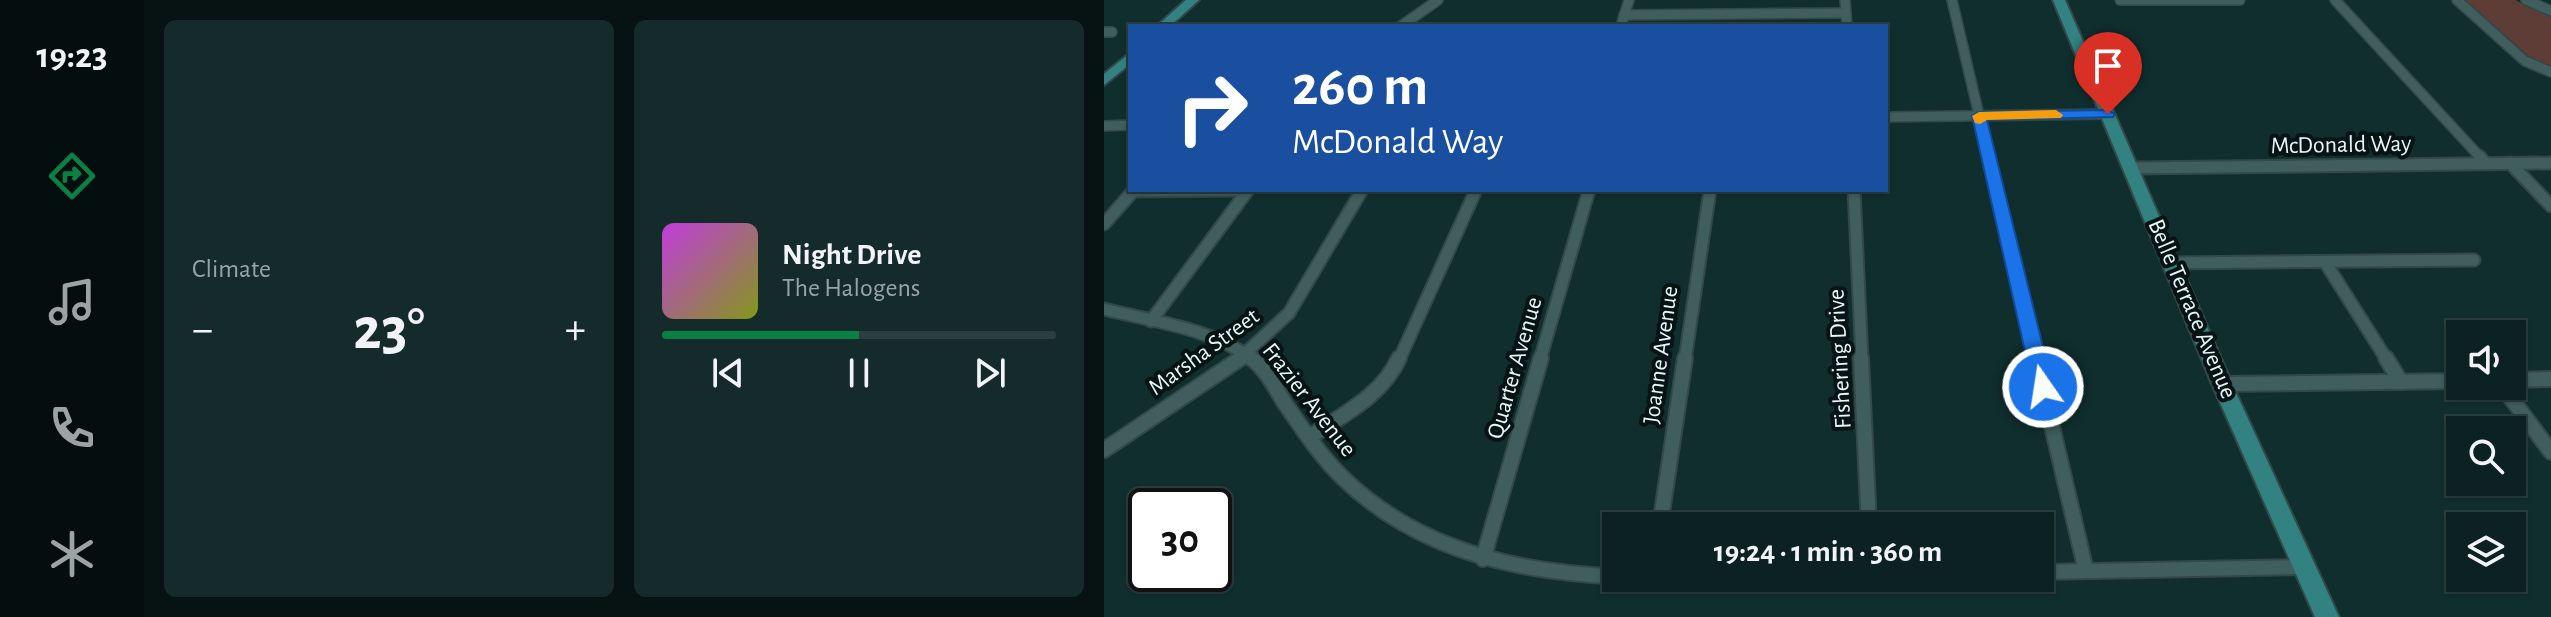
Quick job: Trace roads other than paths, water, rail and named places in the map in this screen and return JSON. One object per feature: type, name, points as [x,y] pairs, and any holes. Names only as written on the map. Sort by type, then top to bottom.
[{"type":"street","points":[[1150,24],[1178,0]]},
{"type":"street","points":[[1165,24],[1193,0]]},
{"type":"street","points":[[1404,24],[1438,0]]},
{"type":"street","points":[[1622,24],[1629,0]]},
{"type":"street","points":[[1726,14],[1728,0]]},
{"type":"street","points":[[1845,0],[1847,24]]},
{"type":"street","points":[[1952,0],[2086,571]]},
{"type":"street","name":"Belle Terrace Avenue","points":[[2059,0],[2222,384],[2327,617]]},
{"type":"street","points":[[2120,0],[2240,0]]},
{"type":"street","points":[[2335,0],[2485,163]]},
{"type":"street","points":[[2457,0],[2525,61],[2551,72]]},
{"type":"street","points":[[2526,0],[2551,11]]},
{"type":"street","points":[[1624,15],[1846,13]]},
{"type":"street","points":[[1104,65],[1128,44]]},
{"type":"street","points":[[1104,81],[1128,59]]},
{"type":"street","points":[[1888,117],[2108,114]]},
{"type":"street","points":[[1104,126],[1128,125]]},
{"type":"street","points":[[2510,163],[2551,206]]},
{"type":"street","name":"McDonald Way","points":[[2132,168],[2551,163]]},
{"type":"street","points":[[1104,224],[1133,192]]},
{"type":"street","points":[[1151,321],[1247,192]]},
{"type":"street","name":"Marsha Street","points":[[1104,450],[1246,353],[1289,313],[1361,192]]},
{"type":"street","points":[[1310,437],[1368,398],[1394,370],[1475,192]]},
{"type":"street","name":"Quarter Avenue","points":[[1483,559],[1588,192]]},
{"type":"street","name":"Joanne Avenue","points":[[1662,512],[1710,192]]},
{"type":"street","name":"Fishering Drive","points":[[1854,192],[1868,512]]},
{"type":"street","points":[[2172,263],[2474,260]]},
{"type":"street","points":[[2325,262],[2401,382]]},
{"type":"street","name":"Frazier Avenue","points":[[1104,309],[1218,338],[1246,353],[1257,362],[1345,481],[1372,504],[1429,538],[1483,559],[1558,575],[1602,577]]},
{"type":"street","points":[[2526,380],[2551,379]]},
{"type":"street","points":[[2222,384],[2446,381]]},
{"type":"street","points":[[2512,400],[2551,452]]},
{"type":"street","points":[[2054,572],[2305,567]]}]
